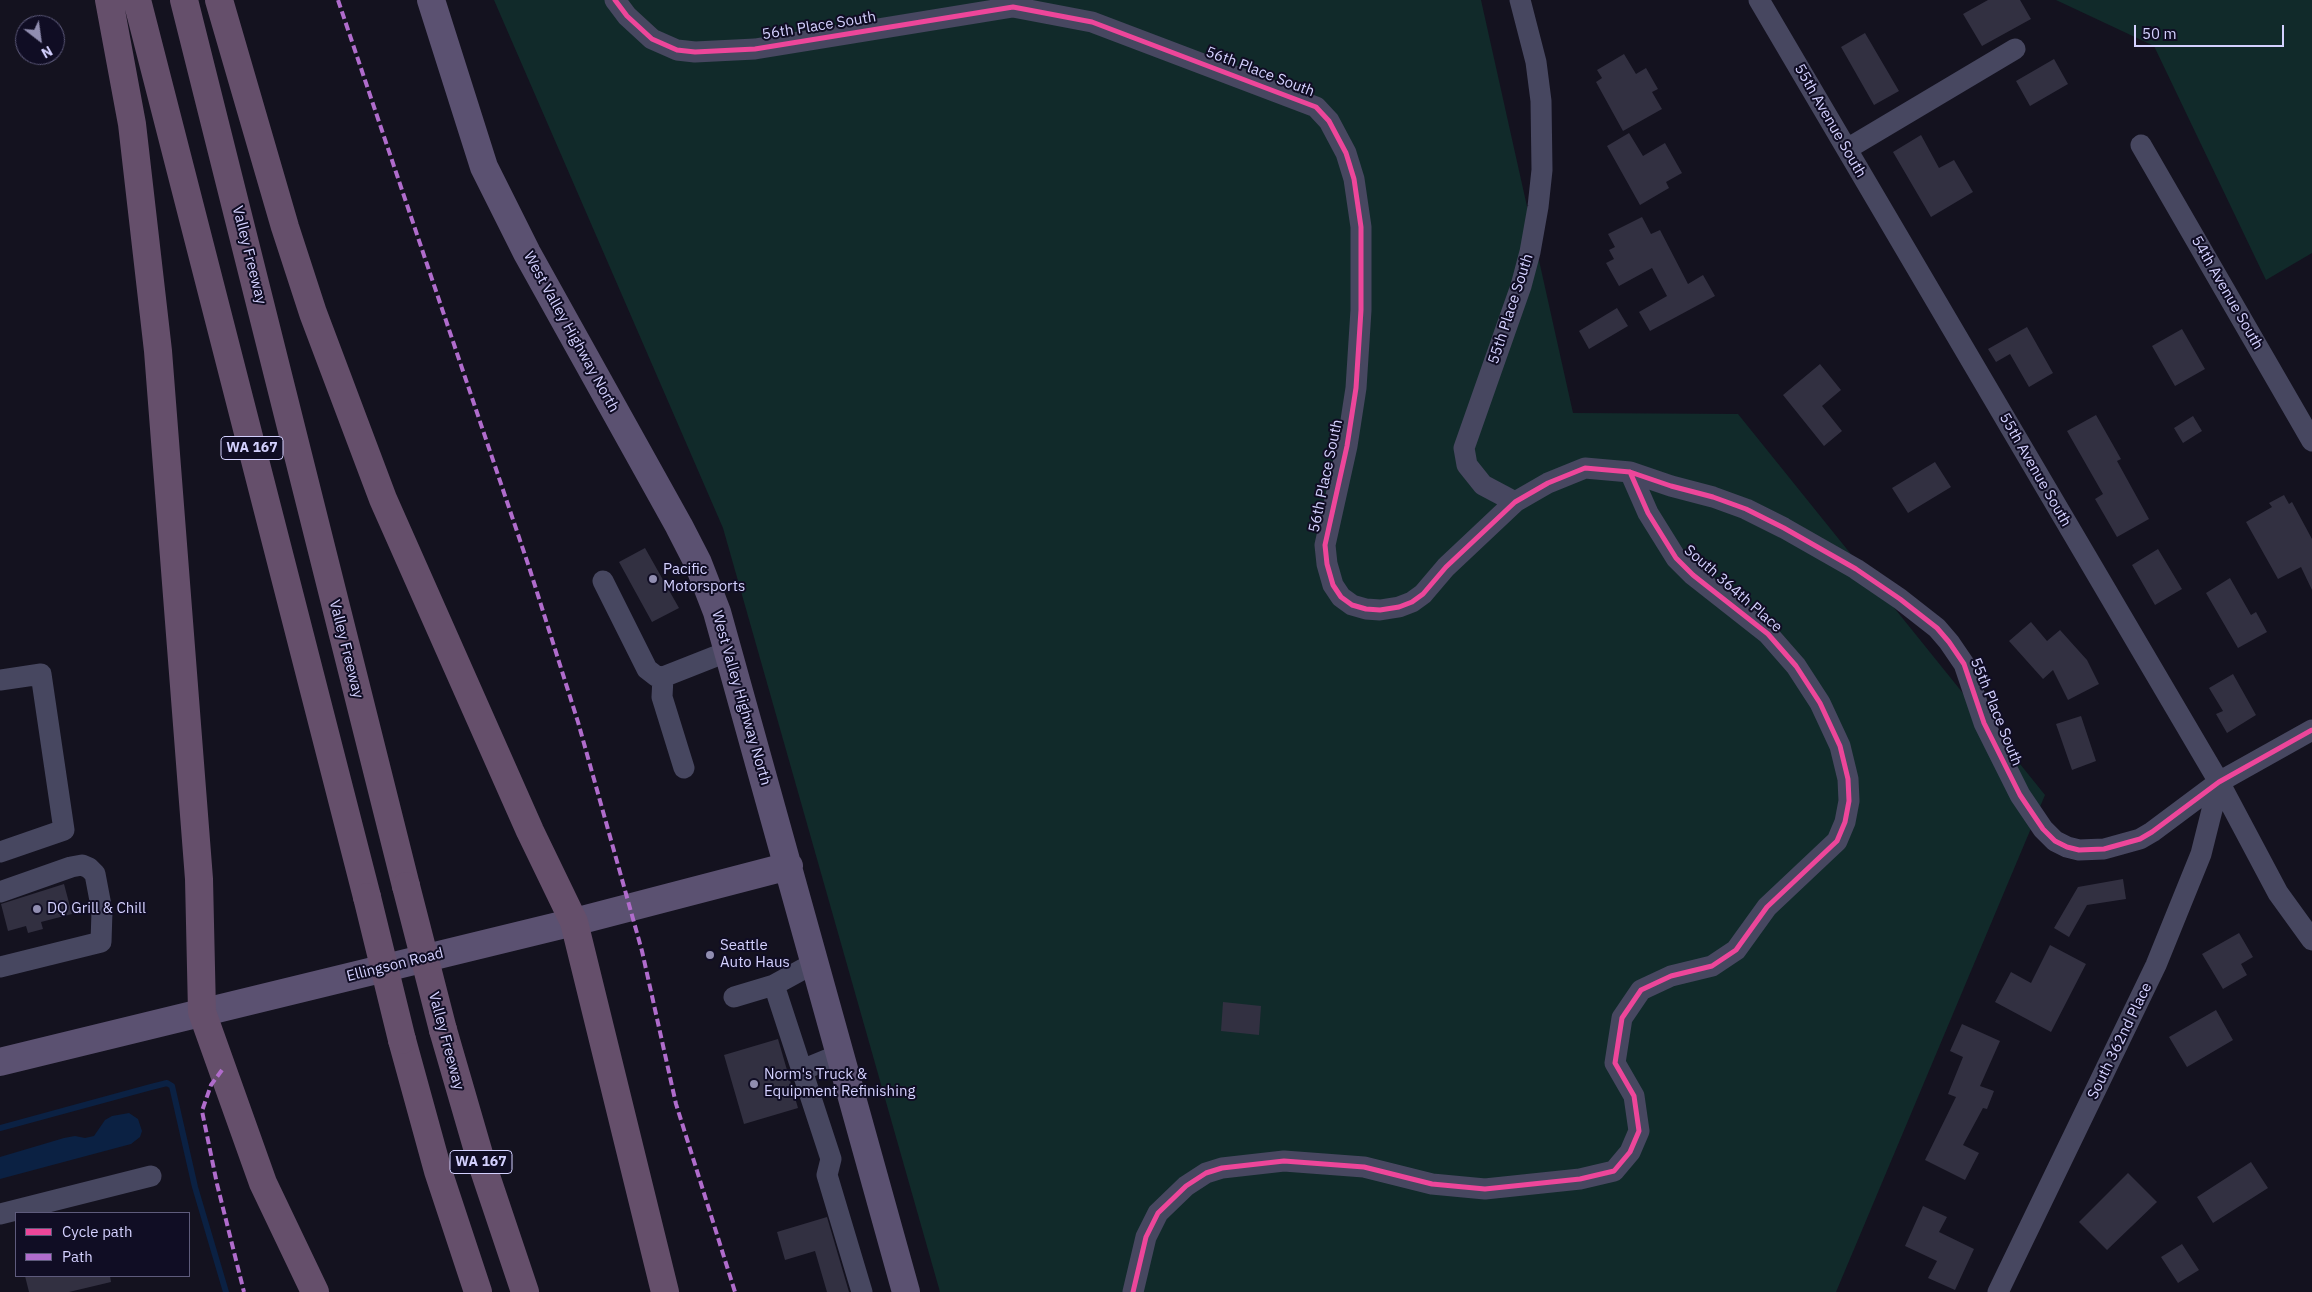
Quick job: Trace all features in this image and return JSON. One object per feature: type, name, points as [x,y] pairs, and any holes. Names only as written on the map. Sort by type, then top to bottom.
[{"type":"highway","points":[[109,0],[132,124],[158,352],[199,878],[202,1012],[263,1183],[315,1292]]},
{"type":"highway","name":"WA 167","points":[[137,0],[402,1040],[438,1171],[478,1292]]},
{"type":"highway","name":"Valley Freeway","points":[[184,0],[443,1030],[481,1161],[526,1292]]},
{"type":"highway","points":[[219,0],[285,227],[313,313],[383,499],[530,831],[574,922],[665,1292]]},
{"type":"main road","name":"West Valley Highway North","points":[[431,0],[484,168],[527,253],[657,484],[698,563],[717,612],[816,962],[906,1292]]},
{"type":"main road","name":"Ellingson Road","points":[[0,1062],[574,922],[789,866]]},
{"type":"street","name":"56th Place South","points":[[615,0],[627,16],[652,40],[677,50],[723,52],[1013,7],[1092,22],[1316,107],[1329,121],[1346,153],[1354,179],[1361,226],[1361,310],[1356,388],[1347,446],[1325,545],[1328,568],[1336,590],[1350,604],[1366,610],[1385,610],[1410,603],[1423,594],[1446,567],[1515,502],[1548,483],[1585,468],[1630,472]]},
{"type":"street","name":"55th Place South","points":[[1515,502],[1483,484],[1467,465],[1464,448],[1521,286],[1530,252],[1538,207],[1542,170],[1541,101],[1536,62],[1520,0]]},
{"type":"street","name":"55th Avenue South","points":[[1759,0],[2219,782],[2278,893],[2312,940]]},
{"type":"street","points":[[1846,149],[2015,49]]},
{"type":"street","name":"54th Avenue South","points":[[2141,146],[2312,441]]},
{"type":"street","name":"55th Place South","points":[[1630,472],[1671,486],[1713,497],[1746,509],[1784,528],[1856,569],[1900,599],[1936,628],[1955,649],[1966,669],[1984,723],[2020,795],[2043,829],[2061,844],[2079,850],[2095,850],[2113,848],[2140,839],[2219,782],[2312,730]]},
{"type":"street","name":"South 364th Place","points":[[1133,1292],[1146,1238],[1158,1213],[1186,1186],[1206,1174],[1222,1168],[1284,1161],[1364,1167],[1432,1184],[1485,1189],[1580,1180],[1614,1171],[1630,1152],[1639,1132],[1634,1096],[1615,1063],[1622,1018],[1641,990],[1671,976],[1712,966],[1736,950],[1767,907],[1837,841],[1845,822],[1849,801],[1848,779],[1840,746],[1824,710],[1796,666],[1768,634],[1693,575],[1676,558],[1648,513],[1630,472]]},
{"type":"street","points":[[603,581],[647,668],[656,676],[663,677],[729,651]]},
{"type":"street","points":[[0,680],[41,674],[64,830],[0,852]]},
{"type":"street","points":[[663,677],[662,697],[684,768]]},
{"type":"street","name":"South 362nd Place","points":[[1998,1292],[2156,965],[2201,854],[2219,782]]},
{"type":"street","points":[[0,892],[71,867],[82,865],[89,868],[95,874],[100,893],[101,942],[0,967]]},
{"type":"street","points":[[734,998],[774,985],[816,962]]},
{"type":"street","points":[[774,985],[831,1159],[827,1175],[862,1292]]},
{"type":"street","points":[[802,1070],[841,1054]]},
{"type":"street","points":[[0,1214],[151,1176]]},
{"type":"green space","points":[[494,0],[1481,0],[1573,413],[1738,414],[2045,795],[1836,1292],[940,1292],[723,528]]},
{"type":"green space","points":[[2056,0],[2312,0],[2312,253],[2266,280],[2154,46]]},
{"type":"water","points":[[129,1113],[138,1119],[142,1131],[140,1137],[131,1144],[0,1179],[0,1157],[64,1138],[94,1136],[105,1120],[112,1116]]},
{"type":"building","points":[[1988,0],[2020,0],[2031,19],[1982,46],[1963,14]]},
{"type":"building","points":[[1865,33],[1899,91],[1874,105],[1841,47]]},
{"type":"building","points":[[1624,54],[1636,74],[1646,68],[1658,89],[1652,92],[1662,109],[1623,131],[1596,82],[1602,78],[1597,70]]},
{"type":"building","points":[[2054,59],[2068,84],[2030,106],[2016,81]]},
{"type":"building","points":[[1629,133],[1643,156],[1665,143],[1682,173],[1666,182],[1669,188],[1640,205],[1607,146]]},
{"type":"building","points":[[1921,135],[1939,168],[1954,160],[1973,192],[1931,217],[1893,152]]},
{"type":"building","points":[[1642,217],[1651,234],[1660,230],[1688,284],[1703,275],[1715,296],[1650,331],[1639,312],[1667,296],[1652,268],[1619,286],[1606,263],[1614,259],[1609,250],[1615,247],[1608,234]]},
{"type":"building","points":[[1617,308],[1628,326],[1589,349],[1579,331]]},
{"type":"building","points":[[2027,327],[2053,373],[2029,387],[2010,354],[1996,362],[1988,349]]},
{"type":"building","points":[[2182,329],[2205,369],[2175,386],[2152,346]]},
{"type":"building","points":[[1820,364],[1841,390],[1822,406],[1842,431],[1824,446],[1783,395]]},
{"type":"building","points":[[2096,415],[2121,459],[2117,461],[2149,519],[2117,537],[2095,499],[2103,494],[2067,431]]},
{"type":"building","points":[[2193,416],[2202,431],[2183,443],[2174,428]]},
{"type":"building","points":[[1935,462],[1951,487],[1908,513],[1892,488]]},
{"type":"building","points":[[2284,495],[2289,504],[2292,502],[2312,539],[2312,590],[2301,567],[2278,579],[2246,522],[2272,507],[2269,503]]},
{"type":"building","points":[[645,548],[679,608],[652,622],[619,562]]},
{"type":"building","points":[[2158,549],[2182,589],[2155,605],[2132,565]]},
{"type":"building","points":[[2230,578],[2251,615],[2256,612],[2267,632],[2238,648],[2206,593]]},
{"type":"building","points":[[2031,622],[2047,641],[2060,630],[2087,660],[2099,684],[2068,700],[2053,670],[2043,679],[2009,641]]},
{"type":"building","points":[[2233,674],[2256,715],[2227,733],[2216,714],[2223,711],[2209,688]]},
{"type":"building","points":[[2081,716],[2096,761],[2072,770],[2056,724]]},
{"type":"building","points":[[2123,879],[2126,899],[2087,905],[2069,937],[2054,928],[2078,887]]},
{"type":"building","name":"DQ Grill & Chill","points":[[64,884],[72,914],[41,922],[43,929],[28,933],[26,926],[8,931],[1,904]]},
{"type":"building","points":[[2239,933],[2253,957],[2241,964],[2247,975],[2223,989],[2202,954]]},
{"type":"building","points":[[2050,945],[2086,964],[2051,1032],[1995,1002],[2011,972],[2031,983]]},
{"type":"building","points":[[1223,1002],[1261,1006],[1259,1035],[1221,1031]]},
{"type":"building","points":[[2216,1010],[2233,1040],[2187,1067],[2169,1037]]},
{"type":"building","points":[[1962,1024],[2000,1041],[1980,1086],[1994,1091],[1987,1109],[1983,1108],[1963,1145],[1979,1153],[1965,1180],[1925,1160],[1956,1097],[1948,1094],[1963,1057],[1950,1051]]},
{"type":"building","points":[[778,1039],[798,1108],[744,1124],[724,1055]]},
{"type":"building","points":[[2251,1162],[2268,1188],[2213,1223],[2197,1197]]},
{"type":"building","points":[[2128,1173],[2157,1202],[2107,1250],[2079,1222]]},
{"type":"building","points":[[1923,1206],[1947,1217],[1939,1232],[1974,1249],[1955,1290],[1928,1278],[1937,1261],[1905,1246]]},
{"type":"building","points":[[827,1217],[849,1292],[827,1292],[815,1251],[785,1260],[777,1232]]},
{"type":"building","points":[[2182,1244],[2199,1270],[2178,1283],[2161,1257]]},
{"type":"building","points":[[25,1277],[110,1277],[111,1282],[69,1292],[29,1292]]},
{"type":"waterway","points":[[0,1128],[167,1083],[172,1086],[195,1187],[226,1292]]},
{"type":"marked path","points":[[338,0],[530,570],[578,722],[642,951],[676,1104],[735,1292]]},
{"type":"marked path","points":[[222,1070],[211,1085],[202,1111],[217,1184],[244,1292]]},
{"type":"cycle path","points":[[615,0],[627,16],[652,39],[677,50],[695,52],[755,49],[1013,7],[1092,22],[1316,107],[1329,121],[1346,153],[1354,179],[1361,227],[1361,310],[1356,388],[1347,446],[1325,545],[1327,564],[1333,585],[1341,597],[1352,605],[1380,610],[1399,607],[1412,602],[1423,594],[1446,567],[1515,502],[1548,483],[1585,468],[1630,472],[1671,486],[1713,497],[1746,509],[1784,528],[1856,569],[1900,599],[1937,628],[1964,664],[1984,723],[2020,795],[2043,829],[2055,841],[2067,847],[2079,850],[2104,849],[2140,839],[2219,782],[2312,730]]},
{"type":"cycle path","points":[[1133,1292],[1146,1237],[1158,1213],[1186,1186],[1206,1173],[1222,1168],[1284,1161],[1364,1167],[1432,1184],[1485,1189],[1580,1179],[1614,1171],[1630,1152],[1639,1131],[1634,1096],[1615,1063],[1622,1018],[1641,990],[1671,976],[1712,966],[1736,950],[1767,907],[1837,841],[1845,822],[1849,801],[1848,779],[1840,746],[1820,703],[1796,666],[1768,634],[1693,575],[1676,558],[1648,513],[1630,472]]},
{"type":"place","name":"Pacific Motorsports","points":[[653,579]]},
{"type":"place","name":"DQ Grill & Chill","points":[[37,909]]},
{"type":"place","name":"Seattle Auto Haus","points":[[710,955]]},
{"type":"place","name":"Norm's Truck & Equipment Refinishing","points":[[754,1084]]}]
